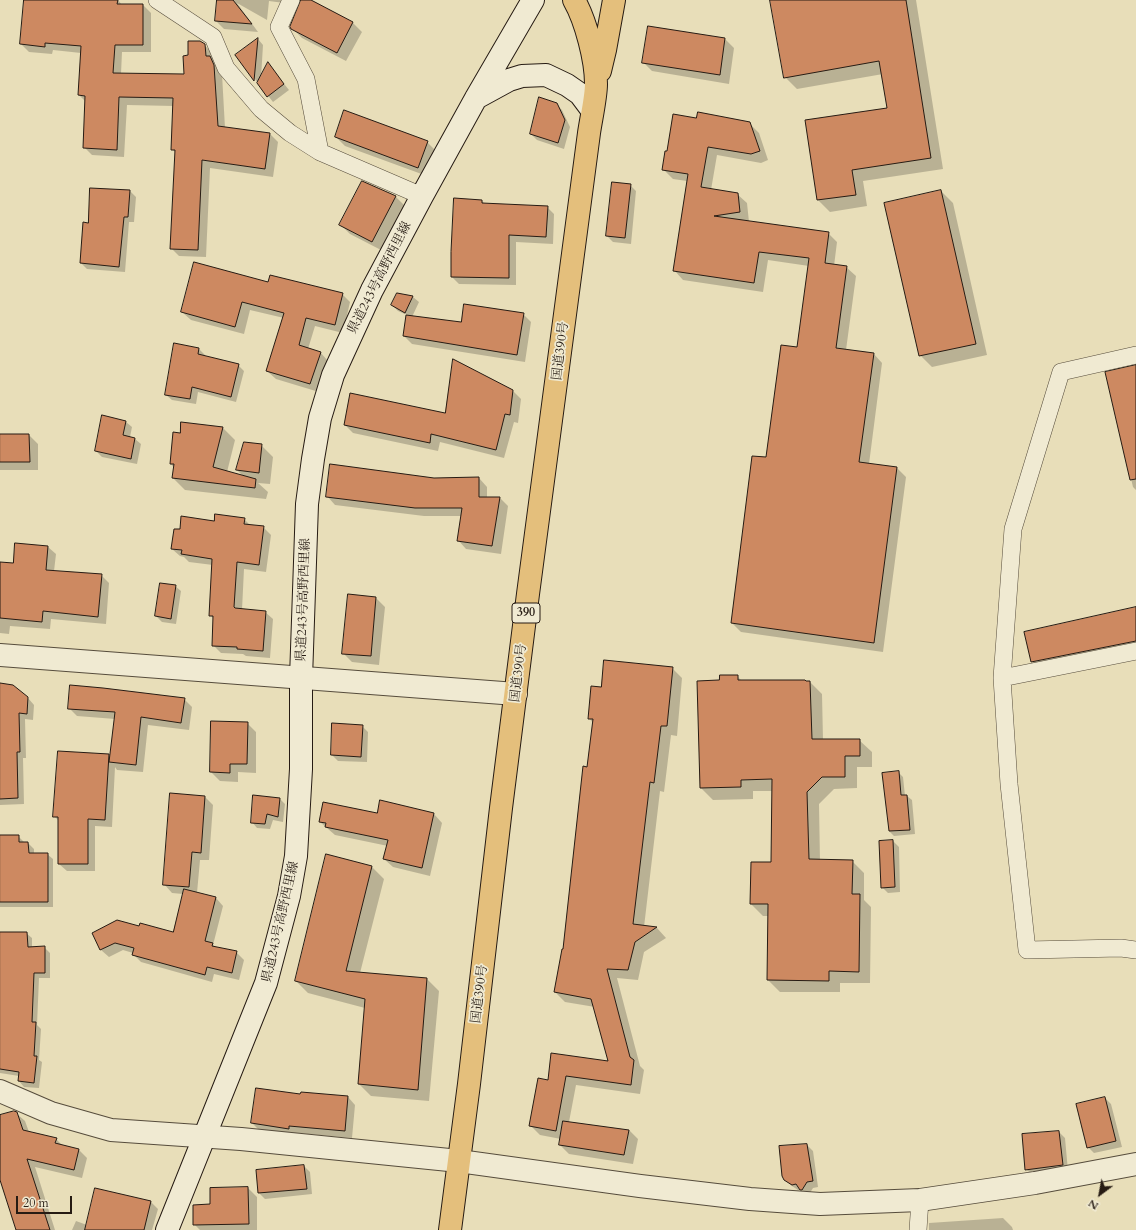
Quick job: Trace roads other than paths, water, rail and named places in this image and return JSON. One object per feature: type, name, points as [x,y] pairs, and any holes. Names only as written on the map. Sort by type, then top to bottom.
[{"type":"highway","name":"国道390号","points":[[450,1230],[516,694],[596,84],[592,47],[583,18],[574,0]]},
{"type":"highway","points":[[596,84],[605,50],[614,0]]},
{"type":"street","points":[[157,0],[213,37],[226,68],[261,109],[290,133],[320,152],[422,196]]},
{"type":"street","points":[[291,0],[280,27],[306,78],[320,152]]},
{"type":"street","name":"県道243号高野西里線","points":[[166,1230],[239,1055],[266,983],[289,896],[296,856],[301,769],[301,678],[307,504],[320,418],[334,374],[372,290],[476,98],[533,0]]},
{"type":"street","points":[[476,98],[510,80],[522,76],[546,76],[566,85],[580,94],[592,110]]},
{"type":"street","points":[[1136,355],[1061,372],[1013,529],[1002,678],[1008,784],[1027,950],[1121,948],[1136,950]]},
{"type":"street","points":[[1002,678],[1136,652]]},
{"type":"street","points":[[0,655],[516,694]]},
{"type":"street","points":[[0,1092],[52,1113],[111,1130],[204,1136],[459,1161],[640,1186],[750,1199],[820,1204],[920,1200],[1035,1183],[1136,1164]]},
{"type":"street","points":[[918,1230],[920,1200]]}]
